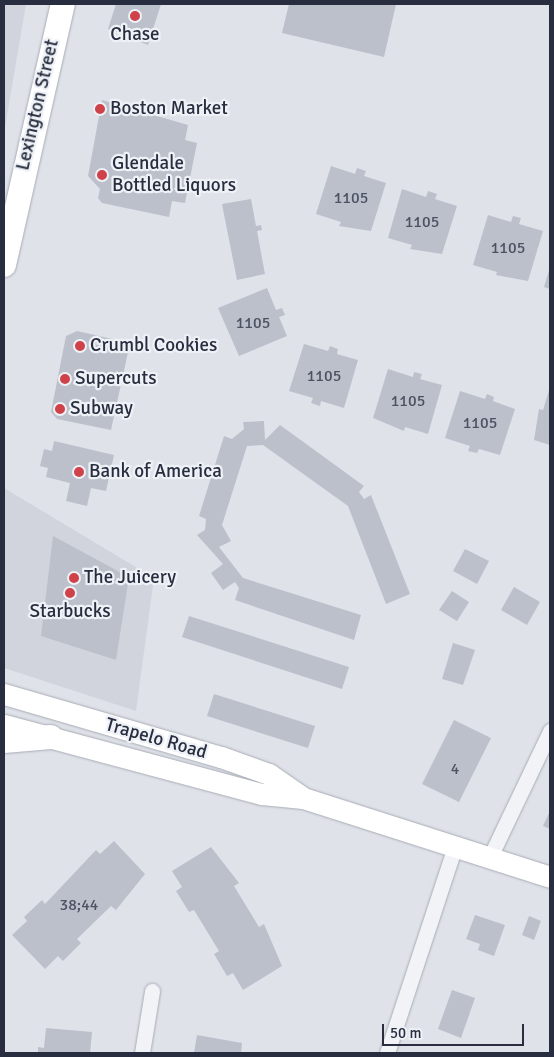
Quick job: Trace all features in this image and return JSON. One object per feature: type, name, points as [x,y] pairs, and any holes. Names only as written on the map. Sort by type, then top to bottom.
[{"type":"main road","name":"Lexington Street","points":[[4,265],[63,4]]},
{"type":"main road","name":"Trapelo Road","points":[[4,694],[221,757],[269,774],[303,798]]},
{"type":"main road","name":"Trapelo Road","points":[[4,725],[262,794],[303,798],[550,877]]},
{"type":"main road","points":[[4,741],[51,737]]},
{"type":"street","points":[[490,857],[550,731]]},
{"type":"street","points":[[387,1053],[455,846]]},
{"type":"street","points":[[142,1053],[152,991]]},
{"type":"shaded area","points":[[4,4],[26,4],[4,133]]},
{"type":"shaded area","points":[[4,488],[154,578],[136,711],[4,668]]},
{"type":"building","name":"Chase","points":[[116,4],[161,4],[148,45],[108,29]]},
{"type":"building","points":[[289,4],[396,4],[384,57],[282,33]]},
{"type":"building","points":[[102,100],[188,125],[185,140],[197,143],[185,203],[172,201],[169,217],[102,203],[98,198],[100,189],[88,176]]},
{"type":"building","points":[[331,166],[355,174],[357,168],[366,171],[364,176],[386,183],[371,231],[339,226],[341,222],[316,214]]},
{"type":"building","points":[[402,189],[426,197],[428,191],[437,194],[435,199],[457,206],[442,254],[410,249],[412,245],[388,238]]},
{"type":"building","points":[[251,199],[256,226],[261,225],[262,230],[257,231],[265,274],[237,280],[222,204]]},
{"type":"building","points":[[488,215],[511,222],[513,216],[521,218],[519,224],[543,231],[528,281],[496,275],[497,272],[473,265]]},
{"type":"building","points":[[550,267],[550,289],[544,287]]},
{"type":"building","points":[[267,288],[276,310],[282,308],[285,315],[279,317],[287,336],[239,356],[218,308]]},
{"type":"building","points":[[77,331],[130,343],[111,430],[57,419],[51,412],[66,336]]},
{"type":"building","points":[[304,344],[328,351],[330,346],[338,349],[337,354],[358,360],[344,408],[321,401],[320,406],[311,403],[313,398],[289,391]]},
{"type":"building","points":[[388,369],[413,377],[414,372],[422,374],[420,379],[442,385],[428,434],[405,427],[404,431],[373,418]]},
{"type":"building","points":[[550,387],[550,445],[534,440],[539,409],[543,410]]},
{"type":"building","points":[[460,391],[485,399],[487,394],[494,397],[493,401],[515,409],[500,455],[479,449],[477,453],[468,451],[470,446],[445,438]]},
{"type":"building","points":[[264,421],[265,440],[280,425],[364,486],[359,492],[364,499],[371,495],[410,594],[386,604],[348,506],[263,445],[247,446],[222,525],[231,541],[219,547],[243,578],[361,615],[354,640],[235,600],[239,588],[235,582],[223,590],[211,573],[223,564],[197,535],[205,530],[206,519],[199,516],[224,436],[232,439],[244,429],[243,422]]},
{"type":"building","name":"Bank of America","points":[[54,441],[114,455],[106,491],[91,488],[87,506],[66,501],[70,483],[46,477],[48,468],[40,466],[44,449],[52,451]]},
{"type":"building","points":[[53,536],[129,577],[116,660],[41,636]]},
{"type":"building","points":[[465,549],[489,561],[477,584],[453,571]]},
{"type":"building","points":[[514,587],[540,602],[527,625],[501,610]]},
{"type":"building","points":[[452,591],[469,602],[457,621],[439,610]]},
{"type":"building","points":[[189,616],[349,667],[342,689],[182,637]]},
{"type":"building","points":[[453,643],[475,650],[463,685],[442,679]]},
{"type":"building","points":[[214,694],[315,726],[308,748],[207,716]]},
{"type":"building","points":[[454,720],[491,738],[459,802],[422,784]]},
{"type":"building","points":[[550,811],[550,829],[543,826]]},
{"type":"building","points":[[114,841],[145,874],[116,910],[111,906],[77,939],[81,943],[63,961],[58,956],[45,969],[12,935],[27,921],[24,917],[42,900],[45,904],[96,850],[100,854]]},
{"type":"building","points":[[211,847],[239,883],[234,886],[259,927],[264,924],[282,966],[243,990],[233,973],[227,976],[214,954],[219,951],[194,910],[189,912],[176,891],[182,887],[172,871]]},
{"type":"building","points":[[475,915],[505,925],[494,956],[478,950],[480,944],[466,939]]},
{"type":"building","points":[[529,916],[541,921],[534,940],[522,935]]},
{"type":"building","points":[[452,990],[475,998],[461,1038],[438,1029]]},
{"type":"building","points":[[46,1028],[92,1032],[90,1053],[38,1053],[38,1047],[44,1048]]},
{"type":"building","points":[[197,1035],[242,1043],[241,1053],[194,1053]]},
{"type":"place","name":"Chase","points":[[135,16]]},
{"type":"place","name":"Boston Market","points":[[100,109]]},
{"type":"place","name":"Glendale Bottled Liquors","points":[[102,175]]},
{"type":"place","name":"Crumbl Cookies","points":[[80,346]]},
{"type":"place","name":"Supercuts","points":[[65,379]]},
{"type":"place","name":"Subway","points":[[60,409]]},
{"type":"place","name":"Bank of America","points":[[79,472]]},
{"type":"place","name":"The Juicery","points":[[74,578]]},
{"type":"place","name":"Starbucks","points":[[70,593]]}]
